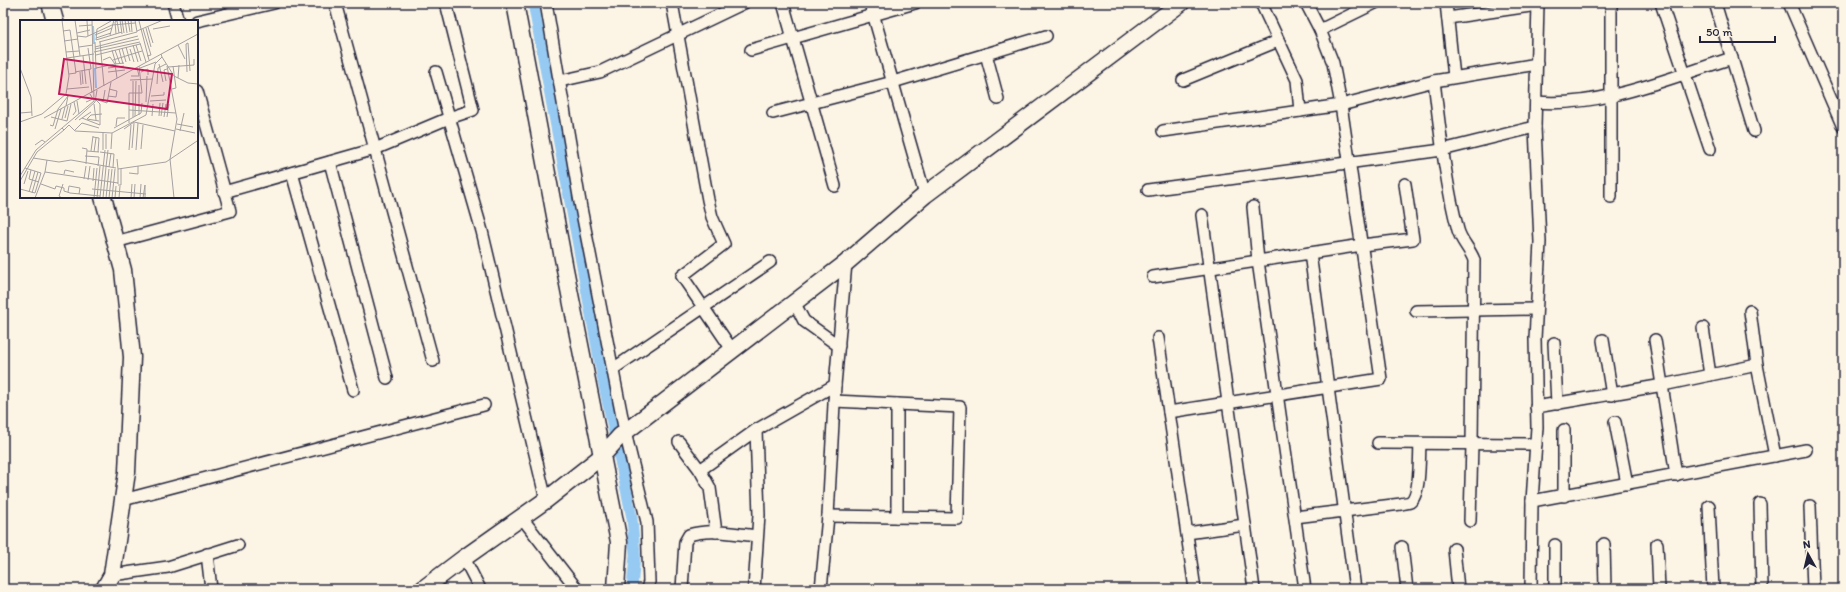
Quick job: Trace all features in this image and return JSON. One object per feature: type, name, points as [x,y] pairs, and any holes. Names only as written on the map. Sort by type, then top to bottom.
[{"type":"street","points":[[50,3],[55,20]]},
{"type":"street","points":[[173,3],[178,20]]},
{"type":"street","points":[[198,21],[274,3]]},
{"type":"street","points":[[335,3],[433,361]]},
{"type":"street","points":[[224,192],[375,149],[449,118],[473,110],[446,3]]},
{"type":"street","points":[[516,3],[604,452],[619,542],[616,589]]},
{"type":"street","points":[[546,3],[581,208],[613,369],[622,434],[647,522],[649,582],[647,589]]},
{"type":"street","points":[[672,3],[708,200],[712,217],[724,244],[682,276],[733,351]]},
{"type":"street","points":[[560,81],[600,72],[744,3]]},
{"type":"street","points":[[783,3],[813,103],[835,186]]},
{"type":"street","points":[[870,3],[925,195]]},
{"type":"street","points":[[751,50],[915,3]]},
{"type":"street","points":[[429,587],[464,558],[546,500],[604,452],[622,434],[796,306],[925,195],[1181,3]]},
{"type":"street","points":[[1262,3],[1297,80],[1300,111]]},
{"type":"street","points":[[1169,412],[1381,379],[1342,105],[1333,63],[1320,30],[1306,3]]},
{"type":"street","points":[[1320,30],[1375,3]]},
{"type":"street","points":[[1446,3],[1454,78]]},
{"type":"street","points":[[1611,3],[1611,196]]},
{"type":"street","points":[[1661,3],[1710,149]]},
{"type":"street","points":[[1715,3],[1754,131]]},
{"type":"street","points":[[1789,3],[1843,127]]},
{"type":"street","points":[[1448,18],[1538,4],[1537,64],[1543,102],[1535,126],[1540,242],[1535,340],[1546,406]]},
{"type":"street","points":[[774,113],[893,82],[1046,36]]},
{"type":"street","points":[[1183,80],[1278,41]]},
{"type":"street","points":[[986,54],[998,99]]},
{"type":"street","points":[[1543,102],[1610,96],[1732,58]]},
{"type":"street","points":[[1163,131],[1342,105],[1434,81],[1537,64]]},
{"type":"street","points":[[436,72],[482,231],[546,500]]},
{"type":"street","points":[[1434,81],[1442,150],[1459,231],[1471,251],[1474,260],[1470,521]]},
{"type":"street","points":[[115,242],[230,211],[198,95]]},
{"type":"street","points":[[1148,190],[1442,150],[1535,126]]},
{"type":"street","points":[[330,162],[387,378]]},
{"type":"street","points":[[292,173],[353,390]]},
{"type":"street","points":[[1153,277],[1362,245],[1413,240],[1405,184]]},
{"type":"street","points":[[103,198],[123,270],[132,356],[127,472],[112,575],[104,589]]},
{"type":"street","points":[[1253,207],[1258,261],[1304,589]]},
{"type":"street","points":[[1202,215],[1208,268],[1254,589]]},
{"type":"street","points":[[1310,253],[1355,589]]},
{"type":"street","points":[[613,369],[705,308],[770,262]]},
{"type":"street","points":[[821,589],[828,516],[835,385],[846,263]]},
{"type":"street","points":[[796,306],[804,321],[839,346]]},
{"type":"street","points":[[1416,311],[1474,309],[1536,310]]},
{"type":"street","points":[[1750,311],[1757,365],[1775,456]]},
{"type":"street","points":[[1703,328],[1710,375]]},
{"type":"street","points":[[1158,338],[1195,589]]},
{"type":"street","points":[[1603,340],[1612,395]]},
{"type":"street","points":[[1655,340],[1676,475]]},
{"type":"street","points":[[1531,589],[1539,500],[1536,444],[1546,406],[1554,343]]},
{"type":"street","points":[[1546,406],[1612,395],[1757,365]]},
{"type":"street","points":[[700,470],[756,430],[835,385]]},
{"type":"street","points":[[828,516],[957,518],[960,407],[834,401]]},
{"type":"street","points":[[897,404],[897,517]]},
{"type":"street","points":[[122,500],[484,405]]},
{"type":"street","points":[[1615,422],[1627,484]]},
{"type":"street","points":[[754,589],[759,515],[756,430]]},
{"type":"street","points":[[1564,430],[1564,496]]},
{"type":"street","points":[[679,442],[700,470],[712,496],[716,532]]},
{"type":"street","points":[[1378,443],[1536,444]]},
{"type":"street","points":[[1295,517],[1410,502],[1416,495],[1418,487],[1420,444]]},
{"type":"street","points":[[1539,500],[1806,450]]},
{"type":"street","points":[[1760,504],[1762,589]]},
{"type":"street","points":[[1709,506],[1713,589]]},
{"type":"street","points":[[1810,506],[1813,589]]},
{"type":"street","points":[[522,518],[577,589]]},
{"type":"street","points":[[1187,533],[1245,525]]},
{"type":"street","points":[[682,589],[685,542],[689,535],[696,533],[716,532],[758,536]]},
{"type":"street","points":[[1604,544],[1605,589]]},
{"type":"street","points":[[1657,544],[1659,589]]},
{"type":"street","points":[[112,575],[168,566],[238,545]]},
{"type":"street","points":[[1555,545],[1555,589]]},
{"type":"street","points":[[1402,548],[1407,589]]},
{"type":"street","points":[[1454,548],[1458,589]]},
{"type":"street","points":[[207,554],[211,589]]},
{"type":"street","points":[[464,558],[480,589]]},
{"type":"waterway","points":[[533,3],[604,385],[632,518],[635,555],[632,589]]}]
